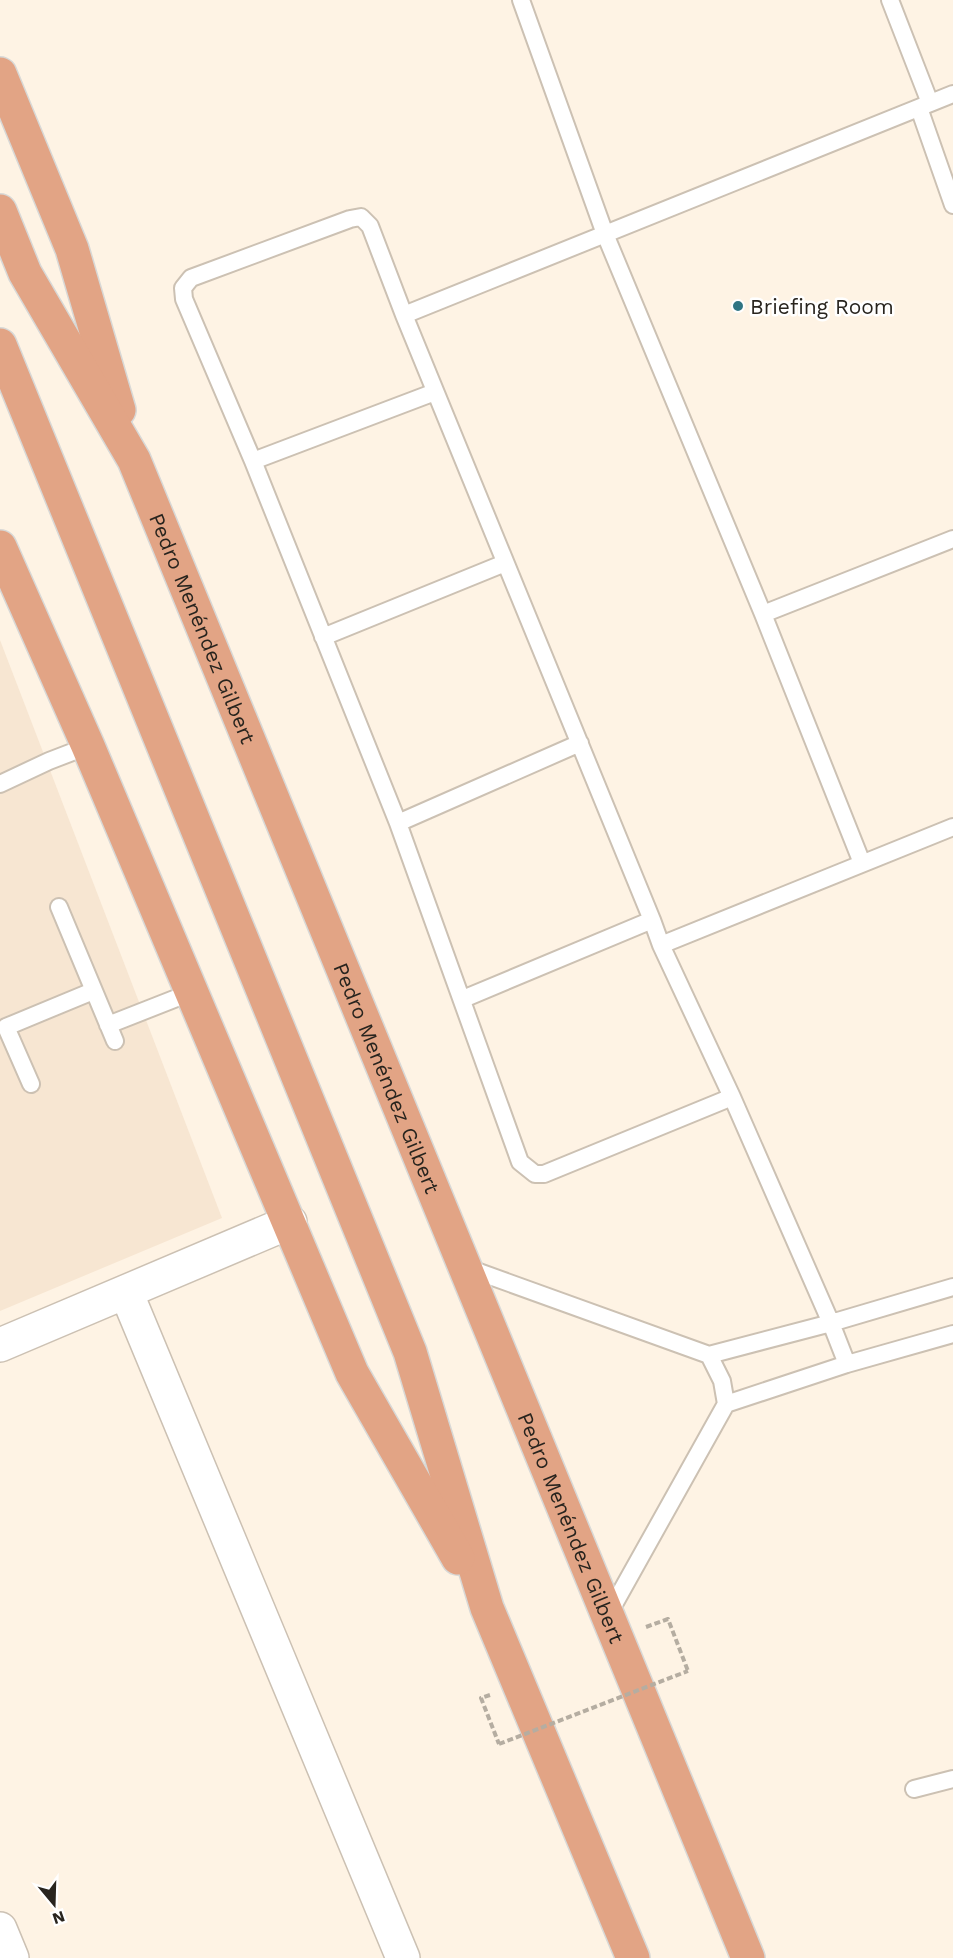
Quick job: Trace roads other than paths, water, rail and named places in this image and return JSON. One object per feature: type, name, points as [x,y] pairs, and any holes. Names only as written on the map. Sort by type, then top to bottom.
[{"type":"main road","points":[[0,74],[72,249],[134,460]]},
{"type":"main road","name":"Pedro Menéndez Gilbert","points":[[0,211],[26,273],[134,460],[748,1958]]},
{"type":"main road","points":[[0,345],[410,1352],[487,1608],[633,1958]]},
{"type":"main road","points":[[0,547],[9,592],[88,746],[352,1373],[487,1608]]},
{"type":"street","points":[[0,1346],[290,1222]]},
{"type":"street","points":[[126,1292],[403,1958]]},
{"type":"street","points":[[0,1929],[12,1958]]},
{"type":"lane","points":[[521,0],[605,234],[763,614],[862,863]]},
{"type":"lane","points":[[890,0],[925,105],[953,205]]},
{"type":"lane","points":[[404,315],[953,94]]},
{"type":"lane","points":[[732,1097],[544,1174],[535,1173],[520,1162],[398,823],[253,461],[184,299],[183,288],[191,278],[350,219],[362,217],[370,226],[435,392],[661,945],[732,1097],[847,1364]]},
{"type":"lane","points":[[253,461],[435,392]]},
{"type":"lane","points":[[763,614],[953,539]]},
{"type":"lane","points":[[323,637],[506,563]]},
{"type":"lane","points":[[398,823],[580,743]]},
{"type":"lane","points":[[0,784],[88,746]]},
{"type":"lane","points":[[661,945],[953,827]]},
{"type":"lane","points":[[59,907],[112,1033],[192,992]]},
{"type":"lane","points":[[463,999],[652,920]]},
{"type":"lane","points":[[31,1084],[3,1020],[93,991]]},
{"type":"lane","points":[[465,1267],[709,1355],[831,1323],[953,1287]]},
{"type":"lane","points":[[726,1404],[847,1364],[953,1334]]},
{"type":"lane","points":[[608,1615],[726,1404],[722,1381],[709,1355]]},
{"type":"lane","points":[[914,1789],[953,1779]]},
{"type":"place","name":"Briefing Room","points":[[738,306]]}]
